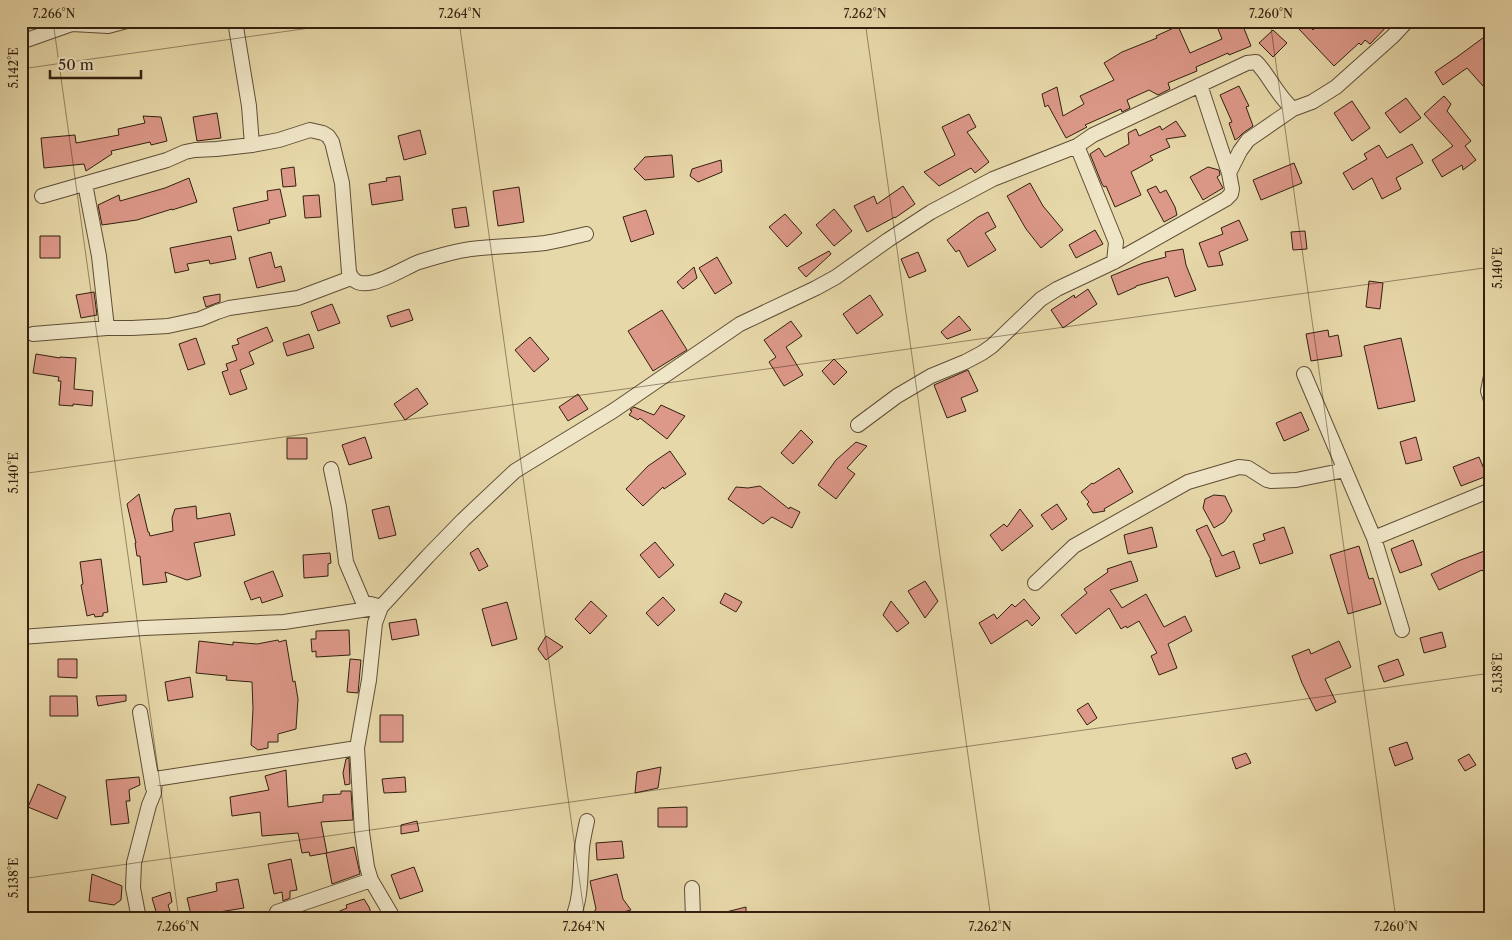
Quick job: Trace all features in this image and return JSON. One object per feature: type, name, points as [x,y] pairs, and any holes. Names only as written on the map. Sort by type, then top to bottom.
[{"type":"street","points":[[21,42],[72,24],[108,26],[127,21]]},
{"type":"street","points":[[235,21],[250,106],[252,145]]},
{"type":"street","points":[[1229,173],[1248,140],[1293,109],[1312,102],[1336,87],[1407,21]]},
{"type":"street","points":[[394,919],[371,880],[362,832],[357,748],[369,680],[376,623],[381,607],[463,520],[515,471],[613,411],[740,324],[836,277],[880,245],[931,212],[993,179],[1077,146],[1093,136],[1247,63],[1256,62],[1262,68],[1279,96],[1293,109]]},
{"type":"street","points":[[858,425],[896,396],[931,376],[965,362],[992,346],[1041,299],[1057,289],[1114,262],[1226,199],[1231,194],[1232,189],[1229,173],[1200,85]]},
{"type":"street","points":[[42,196],[167,160],[185,152],[252,145],[279,140],[310,130],[323,133],[332,142],[342,183],[351,278],[356,283],[378,282],[419,262],[469,249],[544,243],[586,234]]},
{"type":"street","points":[[1077,146],[1116,242],[1114,262]]},
{"type":"street","points":[[85,184],[99,256],[107,328]]},
{"type":"street","points":[[33,334],[107,328],[168,326],[200,320],[230,308],[298,298],[351,278]]},
{"type":"street","points":[[1304,374],[1374,538],[1402,630]]},
{"type":"street","points":[[1491,376],[1488,390],[1491,400]]},
{"type":"street","points":[[1035,583],[1074,546],[1188,482],[1239,467],[1248,468],[1271,481],[1296,480],[1345,470]]},
{"type":"street","points":[[331,469],[339,507],[346,562],[363,602],[381,607]]},
{"type":"street","points":[[1374,538],[1491,490]]},
{"type":"street","points":[[21,637],[144,628],[284,622],[381,607]]},
{"type":"street","points":[[140,712],[154,793]]},
{"type":"street","points":[[139,919],[133,888],[134,863],[149,804],[154,793],[156,779],[357,748]]},
{"type":"street","points":[[572,919],[579,894],[582,847],[587,821]]},
{"type":"street","points":[[277,912],[371,880]]},
{"type":"street","points":[[692,888],[693,919]]},
{"type":"building","points":[[1222,21],[1241,21],[1251,46],[1229,55],[1228,53],[1196,67],[1197,71],[1168,83],[1170,89],[1158,95],[1149,90],[1127,100],[1130,108],[1122,112],[1121,109],[1085,125],[1087,127],[1066,138],[1048,105],[1045,107],[1042,94],[1057,87],[1063,116],[1084,104],[1080,96],[1114,80],[1104,63],[1122,52],[1157,38],[1156,36],[1178,26],[1190,53],[1222,39],[1216,24]]},
{"type":"building","points":[[1322,21],[1392,21],[1370,44],[1365,40],[1361,45],[1359,43],[1334,66],[1298,28],[1307,22],[1313,30]]},
{"type":"building","points":[[1273,30],[1287,43],[1273,57],[1259,43]]},
{"type":"building","points":[[1491,32],[1491,95],[1467,68],[1443,85],[1435,72]]},
{"type":"building","points":[[1239,86],[1249,106],[1246,107],[1253,126],[1235,140],[1229,123],[1232,122],[1220,95]]},
{"type":"building","points":[[1444,96],[1451,104],[1447,111],[1471,141],[1465,146],[1476,160],[1463,170],[1462,165],[1442,177],[1432,160],[1453,146],[1424,114]]},
{"type":"building","points":[[1406,98],[1421,118],[1400,133],[1385,113]]},
{"type":"building","points":[[1352,101],[1370,128],[1352,141],[1334,113]]},
{"type":"building","points":[[217,113],[221,138],[197,141],[193,117]]},
{"type":"building","points":[[969,114],[976,127],[967,132],[989,162],[975,173],[971,168],[939,186],[924,172],[955,155],[942,127]]},
{"type":"building","points":[[143,116],[161,117],[167,141],[151,145],[150,142],[111,151],[112,154],[86,171],[84,164],[44,168],[41,138],[75,135],[76,143],[119,135],[118,129],[145,123]]},
{"type":"building","points":[[1176,121],[1186,136],[1166,139],[1170,147],[1150,156],[1153,160],[1131,172],[1141,195],[1115,207],[1106,186],[1104,187],[1102,184],[1090,154],[1099,148],[1105,157],[1129,144],[1128,133],[1136,129],[1139,136],[1160,126],[1162,130]]},
{"type":"building","points":[[420,130],[426,154],[404,160],[398,136]]},
{"type":"building","points":[[1412,144],[1423,163],[1396,178],[1401,189],[1382,199],[1372,178],[1353,190],[1343,173],[1367,159],[1364,154],[1379,145],[1387,158]]},
{"type":"building","points":[[672,155],[674,177],[645,180],[634,169],[645,157]]},
{"type":"building","points":[[721,160],[722,172],[698,182],[690,176],[692,169]]},
{"type":"building","points":[[1294,163],[1302,183],[1261,200],[1253,180]]},
{"type":"building","points":[[294,167],[296,186],[283,187],[281,169]]},
{"type":"building","points":[[1208,167],[1219,170],[1220,175],[1217,177],[1223,188],[1203,200],[1190,177]]},
{"type":"building","points":[[400,176],[403,200],[372,205],[369,184],[387,181],[386,178]]},
{"type":"building","points":[[189,178],[197,202],[137,220],[102,225],[98,205],[119,195],[120,201],[165,188]]},
{"type":"building","points":[[1030,183],[1043,206],[1063,230],[1041,248],[1026,229],[1007,196]]},
{"type":"building","points":[[903,186],[915,204],[895,218],[867,232],[854,206],[874,196],[877,204]]},
{"type":"building","points":[[1156,186],[1160,193],[1166,190],[1177,215],[1164,222],[1147,190]]},
{"type":"building","points":[[519,187],[524,222],[498,226],[493,191]]},
{"type":"building","points":[[280,189],[286,216],[269,220],[270,223],[238,231],[233,208],[268,200],[267,191]]},
{"type":"building","points":[[319,195],[321,217],[305,218],[303,196]]},
{"type":"building","points":[[466,207],[469,226],[455,228],[452,209]]},
{"type":"building","points":[[834,209],[852,231],[834,246],[816,225]]},
{"type":"building","points":[[646,210],[654,234],[631,242],[623,217]]},
{"type":"building","points":[[988,212],[996,227],[985,233],[996,250],[968,267],[959,250],[956,252],[947,240],[978,217]]},
{"type":"building","points":[[785,214],[802,233],[787,247],[769,227]]},
{"type":"building","points":[[1239,220],[1248,240],[1219,252],[1223,265],[1208,267],[1199,243],[1223,234],[1221,228]]},
{"type":"building","points":[[1095,230],[1103,244],[1076,258],[1069,245]]},
{"type":"building","points":[[1305,231],[1307,249],[1293,250],[1291,232]]},
{"type":"building","points":[[40,236],[60,236],[60,258],[40,258]]},
{"type":"building","points":[[231,236],[236,259],[210,264],[209,260],[187,264],[189,270],[175,273],[170,248]]},
{"type":"building","points":[[1183,249],[1186,265],[1196,290],[1175,297],[1168,277],[1136,286],[1118,295],[1111,276],[1143,263],[1166,257],[1165,252]]},
{"type":"building","points":[[829,251],[831,254],[806,277],[798,268]]},
{"type":"building","points":[[271,252],[275,268],[281,266],[285,281],[257,288],[249,258]]},
{"type":"building","points":[[918,252],[926,271],[909,278],[901,259]]},
{"type":"building","points":[[717,257],[732,283],[715,294],[699,268]]},
{"type":"building","points":[[694,267],[697,278],[683,289],[677,282]]},
{"type":"building","points":[[1369,281],[1383,283],[1380,309],[1366,307]]},
{"type":"building","points":[[1088,289],[1097,304],[1063,328],[1051,310],[1074,295],[1075,298]]},
{"type":"building","points":[[94,292],[97,315],[81,318],[76,295]]},
{"type":"building","points":[[220,294],[220,302],[206,307],[203,297]]},
{"type":"building","points":[[870,295],[883,315],[857,334],[843,314]]},
{"type":"building","points":[[332,304],[340,323],[318,331],[311,312]]},
{"type":"building","points":[[409,309],[413,320],[391,327],[387,316]]},
{"type":"building","points":[[662,310],[687,350],[653,371],[628,331]]},
{"type":"building","points":[[959,316],[971,330],[947,339],[941,332]]},
{"type":"building","points":[[791,321],[802,336],[786,347],[803,375],[784,386],[769,362],[776,357],[764,340]]},
{"type":"building","points":[[267,327],[273,341],[249,352],[254,364],[240,370],[247,389],[230,395],[222,372],[228,370],[226,364],[237,360],[232,346],[239,344],[237,339]]},
{"type":"building","points":[[1328,330],[1329,337],[1338,335],[1342,356],[1311,361],[1306,334]]},
{"type":"building","points":[[309,334],[314,348],[287,356],[283,343]]},
{"type":"building","points":[[530,337],[549,359],[534,372],[515,350]]},
{"type":"building","points":[[196,338],[205,364],[188,370],[179,344]]},
{"type":"building","points":[[1401,338],[1415,401],[1378,409],[1364,346]]},
{"type":"building","points":[[36,354],[60,358],[76,358],[74,389],[93,391],[92,406],[59,405],[61,381],[58,381],[59,377],[33,373]]},
{"type":"building","points":[[834,359],[847,372],[834,385],[822,371]]},
{"type":"building","points":[[968,370],[978,391],[961,398],[966,411],[947,418],[934,385]]},
{"type":"building","points":[[417,388],[428,404],[405,420],[394,404]]},
{"type":"building","points":[[578,394],[588,409],[568,421],[559,407]]},
{"type":"building","points":[[661,405],[685,416],[667,439],[640,418],[638,420],[629,415],[632,411],[630,410],[634,407],[654,415]]},
{"type":"building","points":[[1301,412],[1309,430],[1284,441],[1276,423]]},
{"type":"building","points":[[801,430],[813,442],[793,464],[781,453]]},
{"type":"building","points":[[365,437],[372,458],[349,465],[342,445]]},
{"type":"building","points":[[1416,437],[1422,460],[1406,464],[1400,442]]},
{"type":"building","points":[[287,438],[307,438],[307,459],[287,459]]},
{"type":"building","points":[[856,442],[867,446],[847,468],[855,474],[836,499],[818,485],[836,460]]},
{"type":"building","points":[[670,451],[686,474],[664,489],[663,487],[643,506],[626,489],[648,466]]},
{"type":"building","points":[[1479,457],[1487,476],[1461,486],[1453,467]]},
{"type":"building","points":[[1119,468],[1133,492],[1104,509],[1105,511],[1093,513],[1087,504],[1089,502],[1081,492],[1092,483]]},
{"type":"building","points":[[760,486],[789,509],[790,507],[800,512],[792,528],[772,517],[763,524],[728,499],[736,487]]},
{"type":"building","points":[[139,494],[150,536],[173,531],[172,518],[175,509],[196,506],[197,519],[230,513],[235,535],[194,543],[201,576],[187,580],[165,572],[167,582],[143,585],[140,556],[137,556],[127,504]]},
{"type":"building","points":[[1214,495],[1225,496],[1232,511],[1224,522],[1214,528],[1203,508],[1205,499]]},
{"type":"building","points":[[1057,504],[1067,519],[1052,530],[1041,515]]},
{"type":"building","points":[[389,506],[396,535],[379,539],[372,510]]},
{"type":"building","points":[[1020,509],[1033,526],[1002,551],[990,535],[1004,524],[1007,527]]},
{"type":"building","points":[[1207,525],[1222,556],[1234,551],[1240,568],[1216,577],[1211,560],[1196,530]]},
{"type":"building","points":[[1152,527],[1157,547],[1128,554],[1124,535]]},
{"type":"building","points":[[1284,527],[1293,553],[1260,564],[1253,544],[1265,540],[1263,534]]},
{"type":"building","points":[[1413,540],[1422,565],[1400,573],[1391,549]]},
{"type":"building","points":[[655,542],[674,565],[659,578],[640,555]]},
{"type":"building","points":[[1359,546],[1369,579],[1373,578],[1381,604],[1348,614],[1330,555]]},
{"type":"building","points":[[478,548],[488,566],[479,571],[470,553]]},
{"type":"building","points":[[1487,550],[1491,558],[1491,580],[1482,570],[1439,590],[1431,574]]},
{"type":"building","points":[[330,553],[331,563],[328,564],[328,576],[304,578],[303,555]]},
{"type":"building","points":[[101,559],[108,612],[103,613],[103,616],[95,617],[94,614],[87,616],[81,585],[83,584],[80,562]]},
{"type":"building","points":[[1131,561],[1138,581],[1110,590],[1122,608],[1146,594],[1164,627],[1185,616],[1192,631],[1168,644],[1177,668],[1159,675],[1151,656],[1157,653],[1139,621],[1127,628],[1126,626],[1121,629],[1109,608],[1076,634],[1061,615],[1087,593],[1084,589],[1108,572],[1107,569]]},
{"type":"building","points":[[273,571],[283,596],[262,603],[260,597],[251,600],[244,582]]},
{"type":"building","points":[[925,581],[938,601],[925,618],[908,591]]},
{"type":"building","points":[[725,593],[742,602],[736,612],[720,603]]},
{"type":"building","points":[[663,597],[675,610],[658,626],[646,613]]},
{"type":"building","points":[[1024,599],[1040,618],[1032,626],[1027,620],[991,644],[979,623],[994,614],[997,619],[1012,604],[1015,607]]},
{"type":"building","points":[[591,601],[607,616],[590,634],[575,619]]},
{"type":"building","points":[[891,601],[909,623],[897,632],[883,615]]},
{"type":"building","points":[[507,602],[517,639],[492,646],[482,609]]},
{"type":"building","points":[[416,619],[419,635],[392,640],[389,623]]},
{"type":"building","points":[[349,630],[350,655],[316,657],[316,651],[312,652],[311,639],[316,639],[316,631]]},
{"type":"building","points":[[1442,632],[1446,647],[1424,653],[1420,638]]},
{"type":"building","points":[[546,636],[563,647],[546,660],[538,649]]},
{"type":"building","points":[[278,640],[279,642],[286,640],[293,682],[295,681],[298,699],[296,729],[278,734],[278,742],[268,742],[268,748],[258,750],[251,745],[252,682],[226,680],[227,676],[196,673],[199,641],[233,645],[233,642],[257,644]]},
{"type":"building","points":[[1339,641],[1351,667],[1325,679],[1336,702],[1316,711],[1302,683],[1292,656],[1309,649],[1311,654]]},
{"type":"building","points":[[58,659],[77,659],[77,678],[58,677]]},
{"type":"building","points":[[350,659],[361,660],[358,693],[347,692]]},
{"type":"building","points":[[1398,659],[1404,675],[1384,682],[1378,666]]},
{"type":"building","points":[[190,677],[193,697],[168,701],[165,682]]},
{"type":"building","points":[[126,695],[126,701],[98,706],[96,696]]},
{"type":"building","points":[[50,696],[77,696],[78,716],[50,716]]},
{"type":"building","points":[[1088,703],[1097,718],[1087,725],[1077,710]]},
{"type":"building","points":[[380,715],[403,715],[403,742],[380,742]]},
{"type":"building","points":[[1407,742],[1413,759],[1395,766],[1389,748]]},
{"type":"building","points":[[1246,753],[1251,763],[1236,769],[1232,758]]},
{"type":"building","points":[[1469,754],[1476,765],[1465,771],[1458,760]]},
{"type":"building","points":[[349,758],[350,784],[345,785],[343,773],[346,759]]},
{"type":"building","points":[[661,767],[658,788],[635,793],[637,772]]},
{"type":"building","points":[[286,770],[288,807],[323,802],[323,795],[341,794],[341,791],[351,791],[353,820],[321,822],[327,853],[310,856],[309,852],[302,853],[298,833],[262,836],[260,812],[232,816],[230,797],[269,790],[265,776]]},
{"type":"building","points":[[139,777],[140,785],[129,790],[130,801],[126,801],[129,823],[111,825],[106,780]]},
{"type":"building","points":[[405,777],[406,792],[384,793],[382,779]]},
{"type":"building","points":[[38,784],[66,797],[57,819],[28,807]]},
{"type":"building","points":[[687,807],[687,827],[658,827],[658,808]]},
{"type":"building","points":[[417,821],[419,831],[401,834],[401,825]]},
{"type":"building","points":[[622,841],[624,858],[597,860],[596,843]]},
{"type":"building","points":[[354,847],[360,874],[332,884],[326,853]]},
{"type":"building","points":[[291,859],[297,890],[290,891],[290,898],[283,901],[282,892],[274,894],[268,864]]},
{"type":"building","points":[[414,867],[423,891],[400,899],[391,875]]},
{"type":"building","points":[[92,874],[122,886],[121,900],[114,905],[89,901]]},
{"type":"building","points":[[617,874],[623,899],[631,910],[589,919],[596,909],[590,881]]},
{"type":"building","points":[[238,879],[244,908],[213,913],[214,916],[202,919],[192,919],[187,898],[217,891],[216,883]]},
{"type":"building","points":[[170,892],[172,902],[168,905],[170,911],[157,915],[152,898]]},
{"type":"building","points":[[364,899],[373,919],[321,919],[347,908],[346,905]]},
{"type":"building","points":[[746,907],[746,919],[714,919],[714,915]]}]
